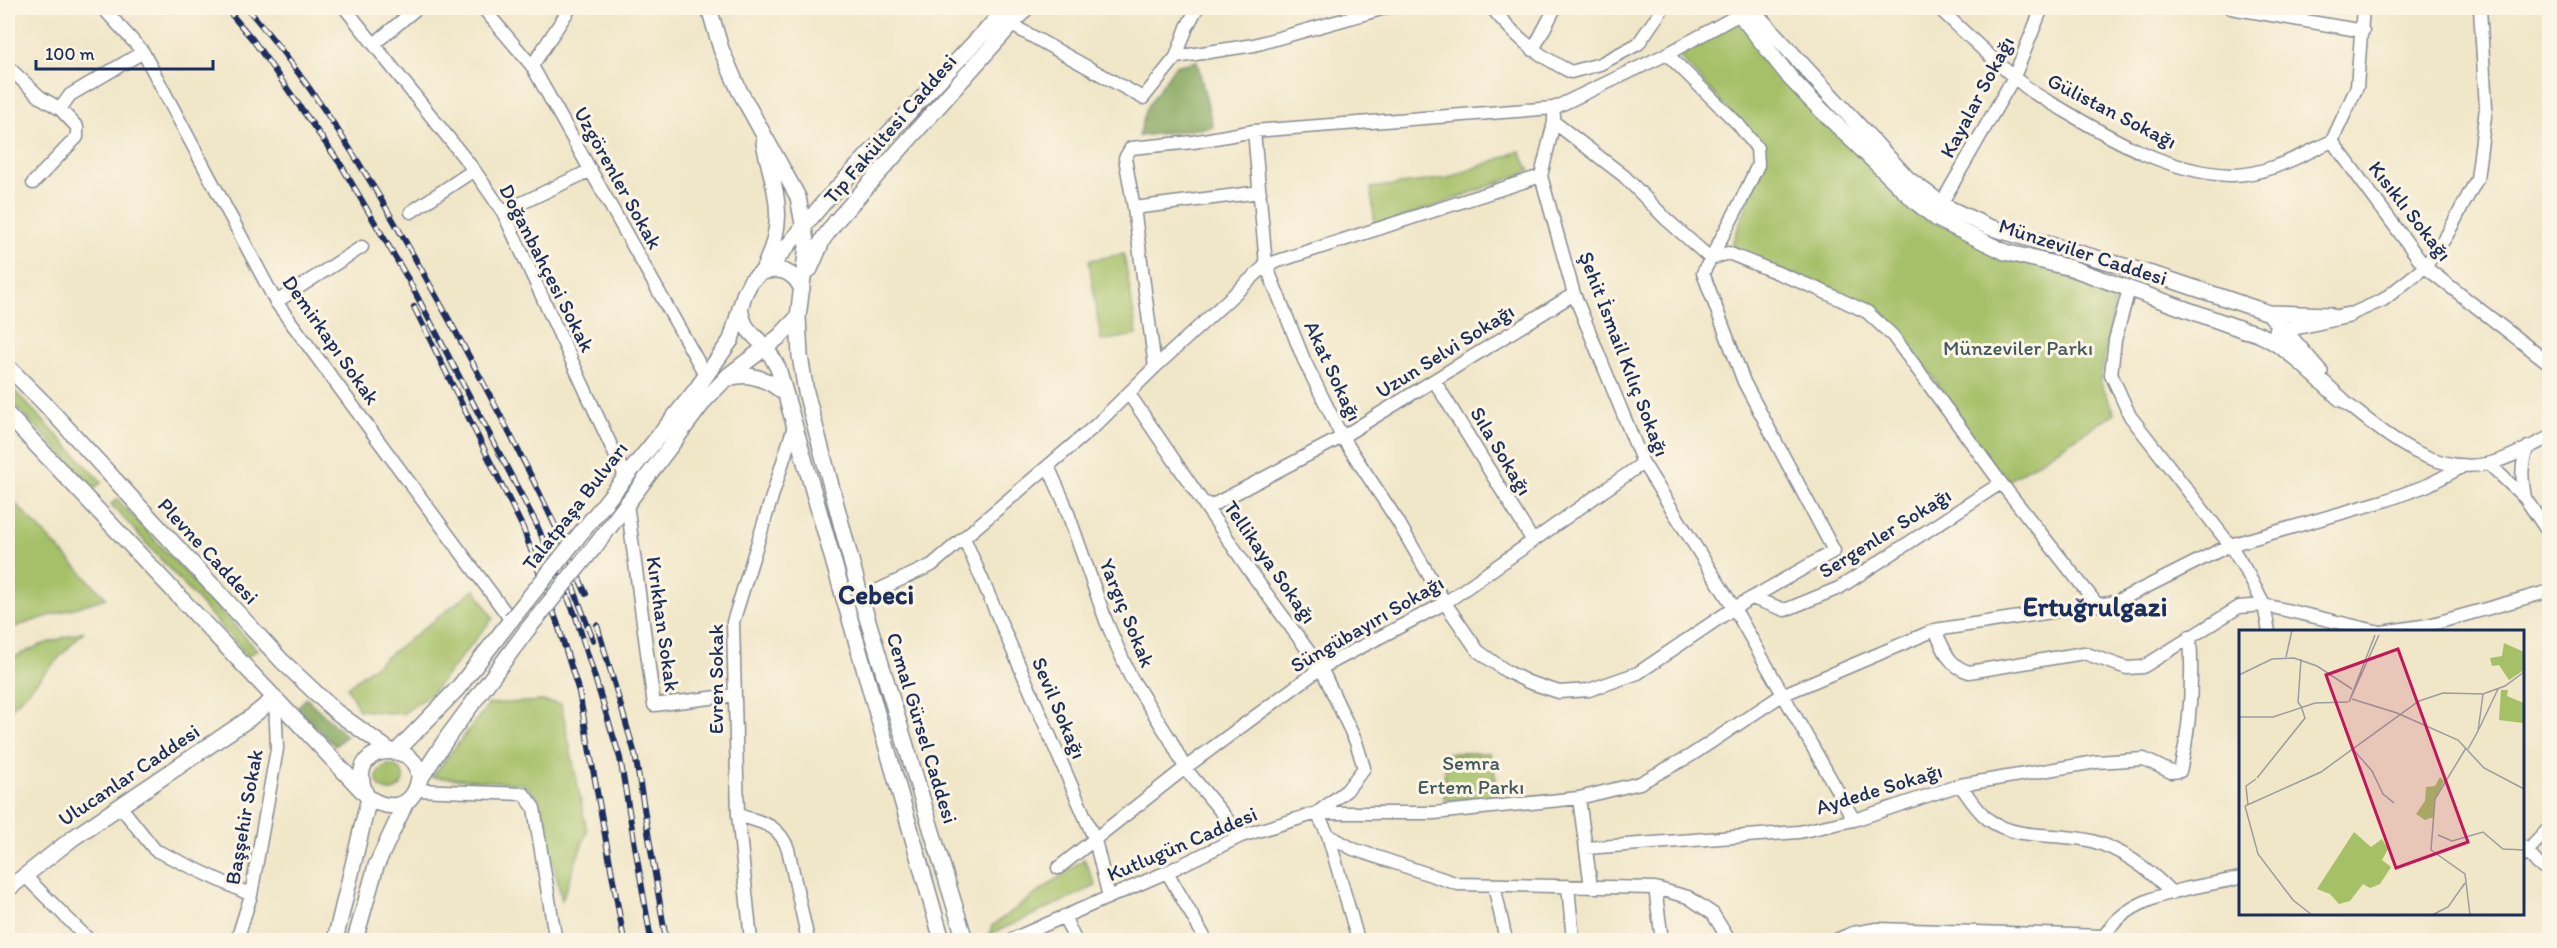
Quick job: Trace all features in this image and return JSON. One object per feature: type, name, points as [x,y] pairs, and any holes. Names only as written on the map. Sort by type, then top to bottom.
[{"type":"main road","points":[[709,8],[721,49],[761,131],[798,197],[805,226],[807,246],[798,317],[765,348],[748,331],[740,308]]},
{"type":"main road","name":"Tıp Fakültesi Caddesi","points":[[762,272],[1007,8]]},
{"type":"main road","name":"Tıp Fakültesi Caddesi","points":[[802,289],[823,239],[837,220],[1026,8]]},
{"type":"main road","name":"Münzeviler Caddesi","points":[[1742,10],[1908,179],[1941,204],[1989,227],[2165,278],[2269,313],[2301,348],[2341,399]]},
{"type":"main road","name":"Münzeviler Caddesi","points":[[1742,10],[1791,79],[1937,219],[2005,252],[2071,268],[2244,330],[2256,332],[2284,350],[2341,399]]},
{"type":"main road","points":[[761,131],[779,205],[775,236],[762,272]]},
{"type":"main road","points":[[762,272],[778,269],[789,273],[798,281],[802,289]]},
{"type":"main road","name":"Talatpaşa Bulvarı","points":[[334,940],[367,795],[362,780],[366,763],[380,752],[393,750],[458,688],[706,376],[731,340],[751,281],[762,272]]},
{"type":"main road","points":[[2256,332],[2269,313],[2349,315]]},
{"type":"main road","points":[[2256,332],[2285,330],[2349,315]]},
{"type":"main road","name":"Cemal Gürsel Caddesi","points":[[798,317],[800,356],[806,392],[861,598],[965,940]]},
{"type":"main road","points":[[2301,348],[2303,337],[2315,324]]},
{"type":"main road","name":"Talatpaşa Bulvarı","points":[[417,786],[462,717],[705,400],[724,380],[765,348]]},
{"type":"main road","name":"Cemal Gürsel Caddesi","points":[[765,348],[778,368],[942,940]]},
{"type":"main road","name":"Plevne Caddesi","points":[[8,368],[45,403],[282,661],[334,711],[393,750]]},
{"type":"main road","points":[[724,380],[743,375],[752,376],[771,382],[785,394]]},
{"type":"main road","points":[[8,415],[367,795],[382,806],[390,807],[406,802]]},
{"type":"main road","name":"Ulucanlar Caddesi","points":[[8,889],[120,806],[250,718],[275,698]]},
{"type":"main road","points":[[356,940],[376,866],[406,802],[417,786],[418,774],[411,760],[393,750]]},
{"type":"street","name":"Demirkapı Sokak","points":[[102,8],[143,52],[276,302],[511,620]]},
{"type":"street","name":"Doğanbahçesi Sokak","points":[[345,8],[474,170],[503,212],[625,476]]},
{"type":"street","points":[[374,44],[417,8]]},
{"type":"street","name":"Uzgörenler Sokak","points":[[483,8],[532,66],[706,376]]},
{"type":"street","points":[[532,66],[570,8]]},
{"type":"street","points":[[1010,24],[1143,98],[1176,57],[1197,8]]},
{"type":"street","points":[[1176,57],[1254,45],[1385,8]]},
{"type":"street","points":[[1492,8],[1518,39],[1550,62],[1571,72],[1600,64],[1638,44],[1663,8]]},
{"type":"street","points":[[1533,50],[1554,8]]},
{"type":"street","name":"Gülistan Sokağı","points":[[1939,8],[2028,89],[2150,157],[2181,167],[2230,175],[2264,171],[2332,141]]},
{"type":"street","name":"Kayalar Sokağı","points":[[1941,204],[2014,77],[2042,8]]},
{"type":"street","points":[[2231,8],[2363,31]]},
{"type":"street","points":[[2332,141],[2357,87],[2363,8]]},
{"type":"street","points":[[2349,315],[2383,300],[2425,267],[2447,235],[2477,178],[2486,108],[2480,8]]},
{"type":"street","points":[[1155,367],[1134,208],[1125,158],[1131,148],[1193,142],[1254,131],[1554,108],[1667,54],[1742,10]]},
{"type":"street","points":[[60,109],[70,95],[143,52]]},
{"type":"street","points":[[1667,54],[1738,124],[1756,148],[1758,165],[1703,273],[1744,382],[1834,551],[1734,608]]},
{"type":"street","points":[[8,67],[40,97],[60,109],[77,127],[77,137],[33,183]]},
{"type":"street","name":"Şehit İsmail Kılıç Sokağı","points":[[1554,108],[1554,122],[1541,176],[1574,294],[1643,463],[1734,608],[1854,820]]},
{"type":"street","points":[[1554,122],[1624,176],[1666,219],[1711,259]]},
{"type":"street","name":"Akat Sokağı","points":[[1254,131],[1266,265],[1304,360],[1342,437],[1397,520],[1445,603],[1478,651],[1506,671],[1528,682],[1559,692],[1589,690],[1638,673],[1734,608]]},
{"type":"street","name":"Kısıklı Sokağı","points":[[2332,141],[2425,267],[2550,364]]},
{"type":"street","points":[[411,212],[474,170]]},
{"type":"street","points":[[503,212],[591,170]]},
{"type":"street","points":[[861,598],[932,565],[1129,394],[1155,367],[1266,265],[1541,176]]},
{"type":"street","points":[[1134,208],[1260,192]]},
{"type":"street","points":[[276,302],[362,247]]},
{"type":"street","points":[[1711,259],[1728,253],[1818,289],[1867,312],[1893,336],[2001,483],[2096,603]]},
{"type":"street","points":[[2128,289],[2115,340],[2111,374],[2130,416],[2230,545],[2264,606],[2269,630]]},
{"type":"street","name":"Uzun Selvi Sokağı","points":[[1209,507],[1342,437],[1436,382],[1574,294]]},
{"type":"street","name":"Sıla Sokağı","points":[[1436,382],[1533,541]]},
{"type":"street","name":"Tellikaya Sokağı","points":[[1129,394],[1160,435],[1249,570],[1321,668],[1356,742],[1364,768],[1347,790],[1317,813]]},
{"type":"street","name":"Münzeviler Caddesi","points":[[2341,399],[2397,443],[2427,457],[2460,468],[2489,464],[2550,437]]},
{"type":"street","name":"Evren Sokak","points":[[751,940],[738,815],[733,622],[794,426]]},
{"type":"street","points":[[2525,498],[2521,474],[2522,460],[2528,447]]},
{"type":"street","name":"Süngübayırı Sokağı","points":[[1058,868],[1185,768],[1321,668],[1445,603],[1643,463]]},
{"type":"street","points":[[2489,464],[2525,498],[2550,535]]},
{"type":"street","name":"Yargıç Sokak","points":[[1048,466],[1064,502],[1106,621],[1130,676],[1170,739],[1185,768],[1241,836]]},
{"type":"street","name":"Kutlugün Caddesi","points":[[1010,940],[1167,872],[1241,836],[1317,813],[1434,813],[1579,798],[1640,783],[1690,756],[1782,695],[1935,630],[2096,603],[2116,602],[2230,545],[2387,500],[2428,485],[2460,468]]},
{"type":"street","name":"Sergenler Sokağı","points":[[1752,598],[1785,610],[1839,588],[2001,483]]},
{"type":"street","name":"Kırıkhan Sokak","points":[[627,503],[654,705],[734,695]]},
{"type":"street","name":"Sevil Sokağı","points":[[964,538],[1095,840],[1109,897]]},
{"type":"street","points":[[2395,630],[2429,625],[2550,591]]},
{"type":"street","points":[[1935,630],[1950,662],[1957,668],[1969,672],[2084,653],[2127,668],[2143,667],[2239,607],[2264,606],[2372,630]]},
{"type":"street","name":"Aydede Sokağı","points":[[1586,848],[1799,832],[1854,820],[1960,785],[2096,762],[2144,759],[2171,772],[2180,771],[2189,734],[2192,665],[2190,636]]},
{"type":"street","name":"Başşehir Sokak","points":[[237,940],[251,895],[277,749],[275,698]]},
{"type":"street","points":[[1960,785],[1980,812],[2002,827],[2028,834],[2091,841],[2112,848],[2153,873],[2172,893]]},
{"type":"street","points":[[417,786],[524,794],[534,808],[555,936],[553,940]]},
{"type":"street","points":[[1579,798],[1591,887]]},
{"type":"street","points":[[120,806],[155,850],[251,895]]},
{"type":"street","points":[[1317,813],[1328,835],[1358,940]]},
{"type":"street","points":[[738,815],[775,828],[783,837],[788,849],[808,940]]},
{"type":"street","points":[[2550,827],[2524,852],[2550,871]]},
{"type":"street","points":[[1328,835],[1353,849],[1458,884],[1655,888],[1688,897],[1713,915],[1729,940]]},
{"type":"street","points":[[1167,872],[1206,940]]},
{"type":"street","points":[[24,875],[89,940]]},
{"type":"street","points":[[1836,940],[1853,933],[1877,929],[2103,938],[2127,911],[2148,900],[2239,878]]},
{"type":"street","points":[[1494,885],[1506,940]]},
{"type":"street","points":[[1568,886],[1573,940]]},
{"type":"street","points":[[1655,888],[1662,940]]},
{"type":"street","points":[[1064,916],[1075,940]]},
{"type":"green space","name":"Münzeviler Parkı","points":[[1740,21],[1937,223],[2117,286],[2100,381],[2115,413],[2005,483],[1930,373],[1890,324],[1865,306],[1730,249],[1762,165],[1758,142],[1677,54]]},
{"type":"green space","points":[[1197,61],[1213,127],[1139,136],[1146,109],[1175,66]]},
{"type":"green space","points":[[1520,151],[1530,171],[1375,228],[1371,188],[1448,178]]},
{"type":"green space","points":[[1124,254],[1137,335],[1101,341],[1089,260]]},
{"type":"green space","points":[[8,384],[102,482],[95,488],[8,398]]},
{"type":"green space","points":[[8,496],[106,598],[8,629]]},
{"type":"green space","points":[[117,499],[257,650],[248,656],[111,504]]},
{"type":"green space","points":[[475,589],[493,618],[431,694],[402,714],[359,710],[347,687]]},
{"type":"green space","points":[[84,631],[8,712],[8,660],[38,646]]},
{"type":"green space","points":[[306,698],[346,736],[335,746],[297,708]]},
{"type":"green space","points":[[541,701],[561,704],[587,831],[562,900],[538,797],[523,784],[432,777],[489,704]]},
{"type":"green space","name":"Semra Ertem Parkı","points":[[1445,753],[1490,753],[1500,797],[1444,800]]},
{"type":"green space","points":[[390,765],[399,769],[403,778],[399,787],[390,791],[381,787],[377,778],[381,769]]},
{"type":"green space","points":[[1084,859],[1096,886],[989,935],[992,926]]},
{"type":"railway","points":[[226,8],[253,40],[341,165],[408,279],[536,523],[576,617],[620,758],[651,940]]},
{"type":"railway","points":[[247,8],[275,42],[327,114],[397,227],[517,447],[586,594]]},
{"type":"railway","points":[[414,307],[523,528],[557,622],[579,692],[624,940]]},
{"type":"railway","points":[[572,584],[593,640]]},
{"type":"railway","points":[[597,625],[635,754],[666,940]]},
{"type":"district","name":"Cebeci","points":[[876,595]]},
{"type":"district","name":"Ertuğrulgazi","points":[[2095,607]]}]
